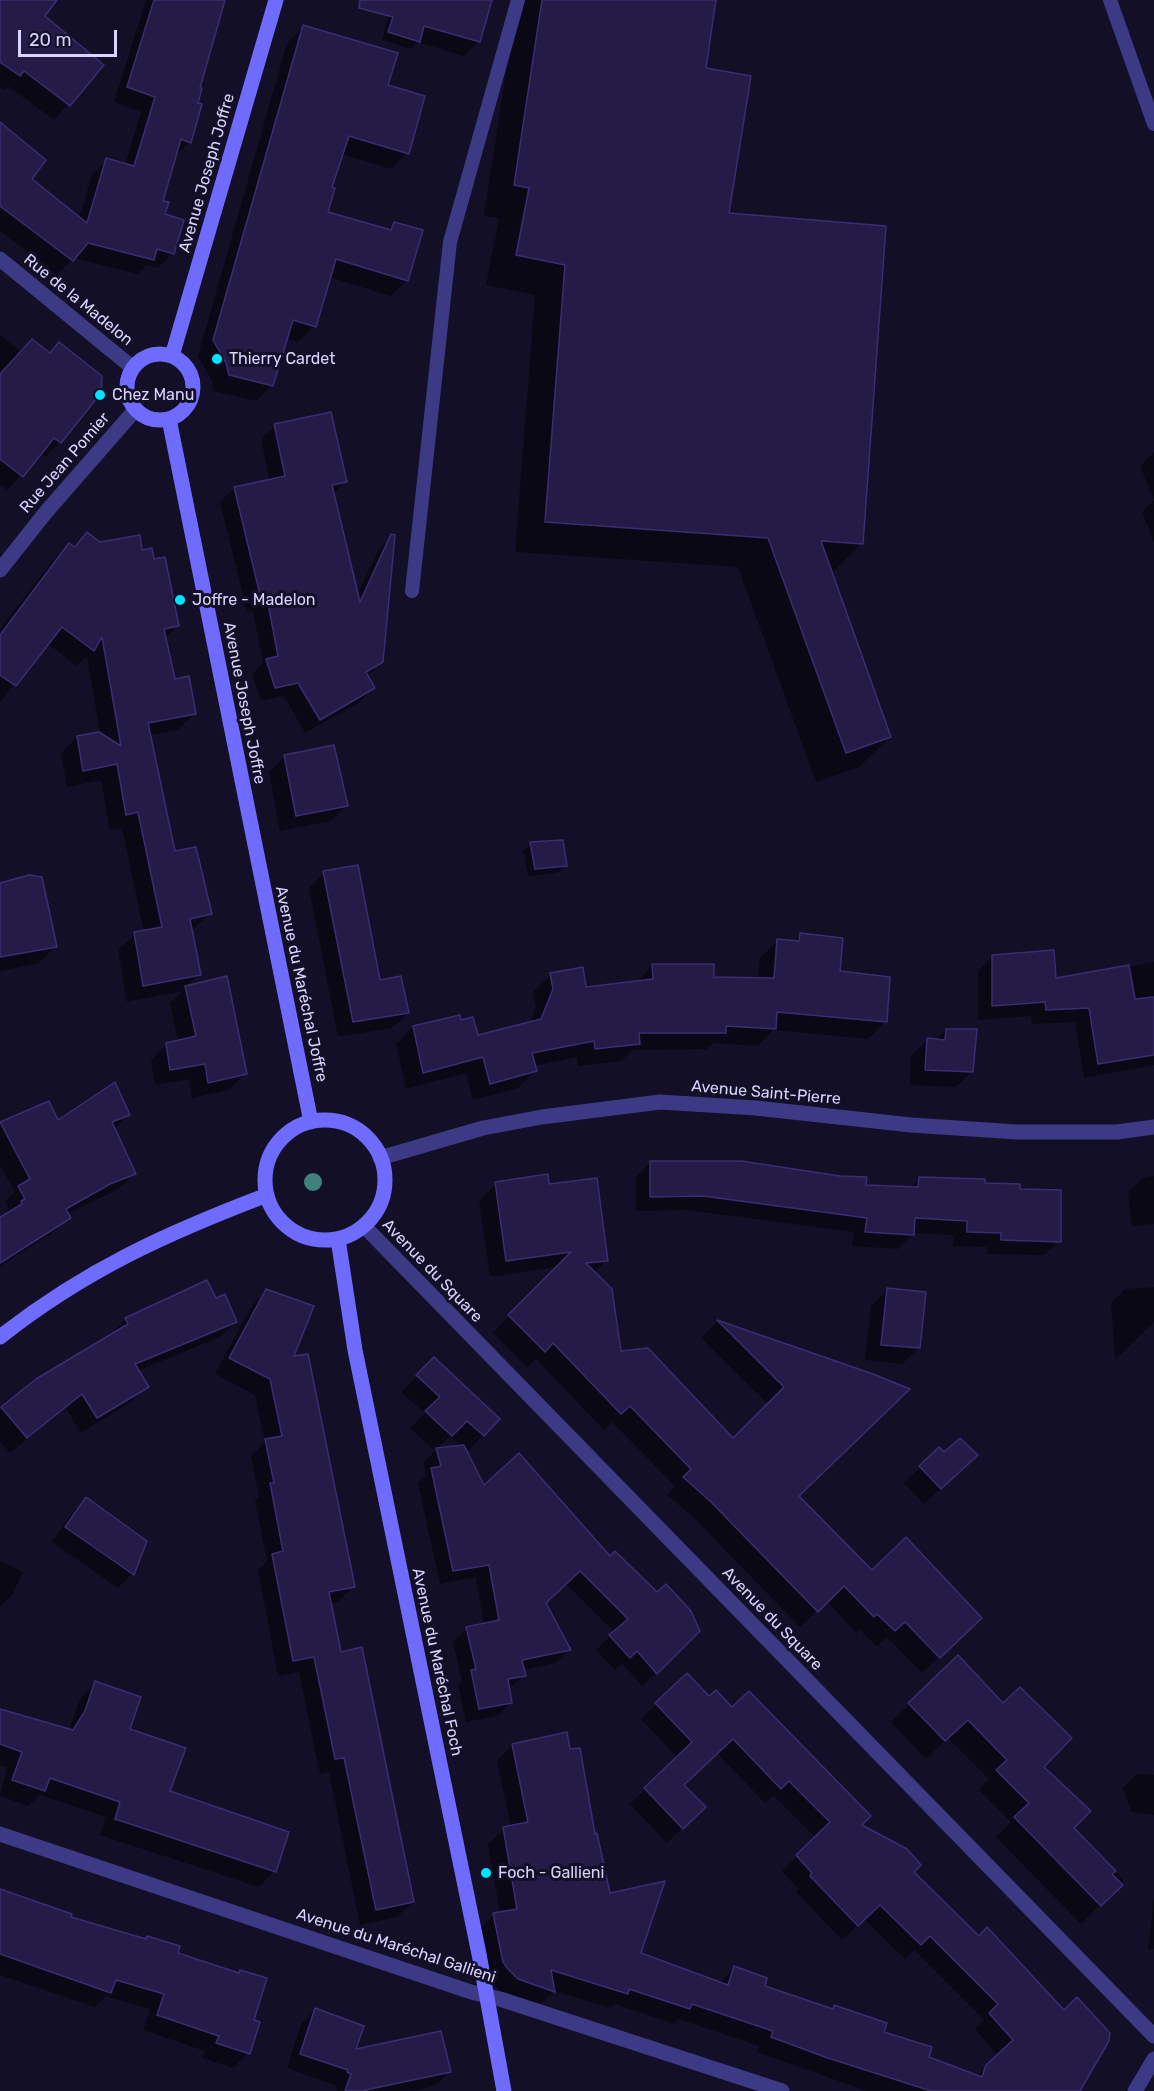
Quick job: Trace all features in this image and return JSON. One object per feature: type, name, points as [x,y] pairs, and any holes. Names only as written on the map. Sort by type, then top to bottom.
[{"type":"street","name":"Avenue Joseph Joffre","points":[[172,356],[276,0]]},
{"type":"street","name":"Rue de la Madelon","points":[[0,259],[133,368]]},
{"type":"street","points":[[150,355],[172,356],[188,369],[193,388],[186,408],[169,419],[151,419],[136,409],[127,389],[133,368],[150,355]]},
{"type":"street","name":"Rue Jean Pomier","points":[[0,570],[60,495],[136,409]]},
{"type":"street","name":"Avenue Joseph Joffre","points":[[169,419],[255,853]]},
{"type":"street","name":"Avenue du Maréchal Joffre","points":[[255,853],[311,1122]]},
{"type":"street","name":"Avenue Saint-Pierre","points":[[380,1158],[483,1128],[542,1117],[660,1102],[756,1108],[911,1125],[1017,1132],[1117,1132],[1154,1127]]},
{"type":"street","points":[[323,1120],[348,1125],[372,1143],[380,1158],[385,1177],[384,1191],[374,1216],[364,1226],[338,1239],[322,1240],[302,1235],[288,1227],[277,1216],[267,1195],[266,1176],[270,1157],[276,1146],[297,1127],[311,1122],[323,1120]]},
{"type":"street","points":[[0,1337],[43,1303],[121,1256],[199,1220],[267,1195]]},
{"type":"street","name":"Avenue du Square","points":[[364,1226],[1154,2036]]},
{"type":"street","name":"Avenue du Maréchal Foch","points":[[338,1239],[355,1350],[487,1996],[504,2091]]},
{"type":"street","name":"Avenue du Maréchal Gallieni","points":[[0,1834],[487,1996],[782,2091]]},
{"type":"street","points":[[1135,2091],[1154,2060]]},
{"type":"lane","points":[[412,591],[450,242],[518,0]]},
{"type":"lane","points":[[1110,0],[1154,124]]},
{"type":"building","points":[[0,0],[57,0],[45,16],[104,65],[70,106],[24,71],[20,76],[0,62]]},
{"type":"building","points":[[154,0],[225,0],[200,88],[202,88],[198,103],[202,104],[191,143],[181,139],[163,201],[169,202],[165,214],[184,220],[174,254],[157,249],[154,260],[88,243],[73,261],[0,206],[0,122],[46,160],[32,179],[87,223],[106,158],[134,166],[155,97],[127,87]]},
{"type":"building","points":[[360,0],[492,0],[480,42],[424,26],[420,42],[388,32],[393,17],[359,8]]},
{"type":"building","points":[[542,0],[716,0],[706,68],[751,76],[729,213],[886,226],[863,544],[821,541],[891,737],[846,753],[768,538],[545,522],[565,265],[516,255],[529,188],[514,185]]},
{"type":"building","points":[[303,25],[398,53],[388,85],[425,96],[409,154],[349,136],[332,187],[335,188],[328,212],[391,230],[394,222],[423,230],[408,281],[336,259],[316,327],[293,320],[273,386],[229,375],[226,363],[213,340]]},
{"type":"building","points":[[32,339],[50,353],[59,342],[102,376],[101,393],[61,443],[54,438],[23,477],[0,459],[0,374]]},
{"type":"building","points":[[331,412],[347,482],[332,485],[360,602],[391,534],[395,535],[383,662],[366,672],[375,688],[320,720],[298,683],[275,688],[266,659],[278,656],[267,598],[261,599],[234,487],[285,476],[274,424]]},
{"type":"building","points":[[87,532],[100,542],[140,535],[142,550],[152,548],[154,559],[165,557],[179,626],[164,629],[175,679],[189,676],[196,714],[148,723],[175,851],[196,847],[212,914],[190,919],[201,975],[143,986],[134,932],[162,927],[138,812],[126,815],[117,764],[83,771],[77,736],[99,732],[121,746],[102,637],[94,651],[62,627],[16,686],[0,675],[0,635],[69,543],[75,547]]},
{"type":"building","points":[[334,745],[348,806],[296,816],[284,755]]},
{"type":"building","points":[[563,840],[567,866],[535,869],[530,842]]},
{"type":"building","points":[[358,865],[380,980],[401,976],[409,1013],[353,1022],[323,871]]},
{"type":"building","points":[[29,875],[42,877],[57,947],[0,957],[0,883]]},
{"type":"building","points":[[800,933],[843,938],[840,971],[890,977],[887,1022],[777,1012],[776,1029],[726,1026],[726,1033],[639,1033],[640,1044],[595,1049],[594,1041],[532,1053],[537,1071],[490,1084],[483,1057],[423,1073],[413,1026],[460,1015],[461,1020],[473,1017],[478,1035],[541,1019],[553,989],[550,973],[583,967],[586,987],[653,979],[652,964],[714,964],[714,977],[774,978],[777,939],[799,941]]},
{"type":"building","points":[[1054,950],[1056,978],[1129,965],[1135,999],[1154,997],[1154,1055],[1098,1064],[1089,1008],[1046,1010],[1045,1002],[992,1006],[992,955]]},
{"type":"building","points":[[227,976],[247,1074],[208,1083],[205,1064],[170,1070],[166,1043],[196,1036],[185,986]]},
{"type":"building","points":[[946,1029],[977,1029],[973,1072],[925,1070],[927,1038],[945,1040]]},
{"type":"building","points":[[115,1082],[130,1115],[112,1122],[136,1174],[110,1184],[66,1209],[71,1218],[0,1263],[0,1217],[22,1204],[21,1201],[25,1199],[18,1186],[30,1179],[0,1122],[49,1101],[58,1120]]},
{"type":"building","points":[[650,1161],[741,1161],[840,1176],[867,1177],[866,1185],[918,1187],[919,1177],[985,1179],[985,1183],[1020,1184],[1020,1189],[1061,1190],[1061,1242],[1001,1240],[1001,1233],[967,1232],[967,1221],[915,1218],[914,1235],[865,1232],[867,1218],[703,1196],[650,1197]]},
{"type":"building","points":[[548,1174],[549,1184],[597,1178],[608,1261],[586,1263],[612,1289],[621,1351],[648,1348],[733,1438],[784,1387],[717,1320],[910,1389],[799,1496],[872,1570],[906,1537],[982,1618],[940,1658],[905,1622],[895,1631],[877,1614],[874,1617],[844,1586],[818,1612],[710,1501],[683,1477],[691,1469],[630,1406],[621,1414],[553,1343],[545,1352],[508,1315],[571,1252],[506,1261],[495,1182]]},
{"type":"building","points":[[207,1280],[216,1298],[225,1294],[237,1322],[135,1364],[149,1387],[97,1418],[82,1394],[27,1438],[1,1407],[36,1379],[128,1324],[125,1318]]},
{"type":"building","points":[[887,1288],[926,1292],[920,1348],[881,1345]]},
{"type":"building","points":[[266,1289],[314,1306],[294,1356],[308,1354],[355,1587],[329,1592],[341,1652],[362,1647],[414,1902],[376,1910],[344,1758],[335,1759],[314,1657],[293,1661],[272,1554],[283,1551],[270,1483],[274,1483],[265,1439],[282,1436],[270,1379],[229,1358]]},
{"type":"building","points":[[434,1357],[500,1419],[484,1436],[467,1421],[452,1436],[425,1411],[440,1397],[416,1375]]},
{"type":"building","points":[[960,1438],[978,1455],[941,1489],[919,1466],[939,1447],[944,1452]]},
{"type":"building","points":[[464,1445],[484,1485],[519,1453],[610,1556],[615,1551],[657,1592],[666,1584],[691,1611],[700,1631],[657,1674],[637,1651],[630,1658],[609,1635],[628,1619],[580,1571],[546,1603],[571,1650],[522,1660],[526,1676],[508,1679],[512,1703],[479,1709],[471,1670],[476,1669],[466,1627],[499,1620],[489,1565],[453,1571],[431,1468],[441,1466],[436,1448]]},
{"type":"building","points":[[86,1497],[147,1541],[134,1575],[65,1527]]},
{"type":"building","points":[[958,1655],[1003,1703],[1020,1687],[1072,1738],[1044,1767],[1091,1811],[1074,1828],[1116,1871],[1112,1874],[1123,1885],[1101,1906],[1014,1817],[1029,1803],[996,1770],[1007,1760],[968,1720],[945,1741],[908,1703]]},
{"type":"building","points":[[687,1673],[709,1696],[716,1690],[732,1707],[749,1691],[871,1816],[862,1825],[907,1849],[921,1865],[914,1872],[979,1936],[987,1927],[1064,2010],[1077,1997],[1110,2033],[1109,2041],[1080,2091],[931,2091],[825,2057],[771,2037],[773,2031],[692,2004],[690,2009],[629,1989],[628,1994],[551,1970],[555,1992],[518,1979],[508,1969],[503,1962],[493,1913],[517,1909],[503,1827],[528,1822],[512,1744],[567,1732],[570,1749],[580,1748],[595,1834],[597,1833],[610,1893],[665,1881],[641,1953],[728,1985],[734,1966],[767,1978],[765,1986],[833,2009],[834,2005],[887,2023],[884,2032],[932,2047],[929,2057],[982,2077],[986,2065],[1013,2040],[989,2013],[998,2004],[930,1936],[921,1945],[880,1905],[858,1926],[810,1876],[812,1873],[796,1855],[830,1822],[789,1781],[781,1789],[733,1739],[684,1785],[706,1807],[683,1829],[644,1788],[692,1742],[655,1703]]},
{"type":"building","points":[[95,1681],[141,1697],[130,1729],[186,1748],[170,1791],[289,1832],[276,1872],[115,1819],[120,1802],[50,1778],[45,1791],[12,1780],[22,1752],[0,1744],[0,1709],[73,1730],[85,1711]]},
{"type":"building","points":[[0,1889],[72,1914],[71,1917],[146,1939],[147,1936],[180,1946],[178,1953],[239,1973],[240,1970],[267,1978],[254,2020],[260,2022],[250,2054],[216,2043],[219,2036],[157,2015],[164,1994],[116,1980],[111,1993],[0,1954]]},
{"type":"building","points":[[315,2008],[364,2026],[356,2049],[441,2031],[451,2072],[361,2091],[345,2091],[351,2074],[347,2072],[348,2070],[300,2054]]},
{"type":"place","name":"Thierry Cardet","points":[[217,359]]},
{"type":"place","name":"Chez Manu","points":[[100,395]]},
{"type":"place","name":"Joffre - Madelon","points":[[180,600]]},
{"type":"place","name":"Foch - Gallieni","points":[[486,1873]]}]
